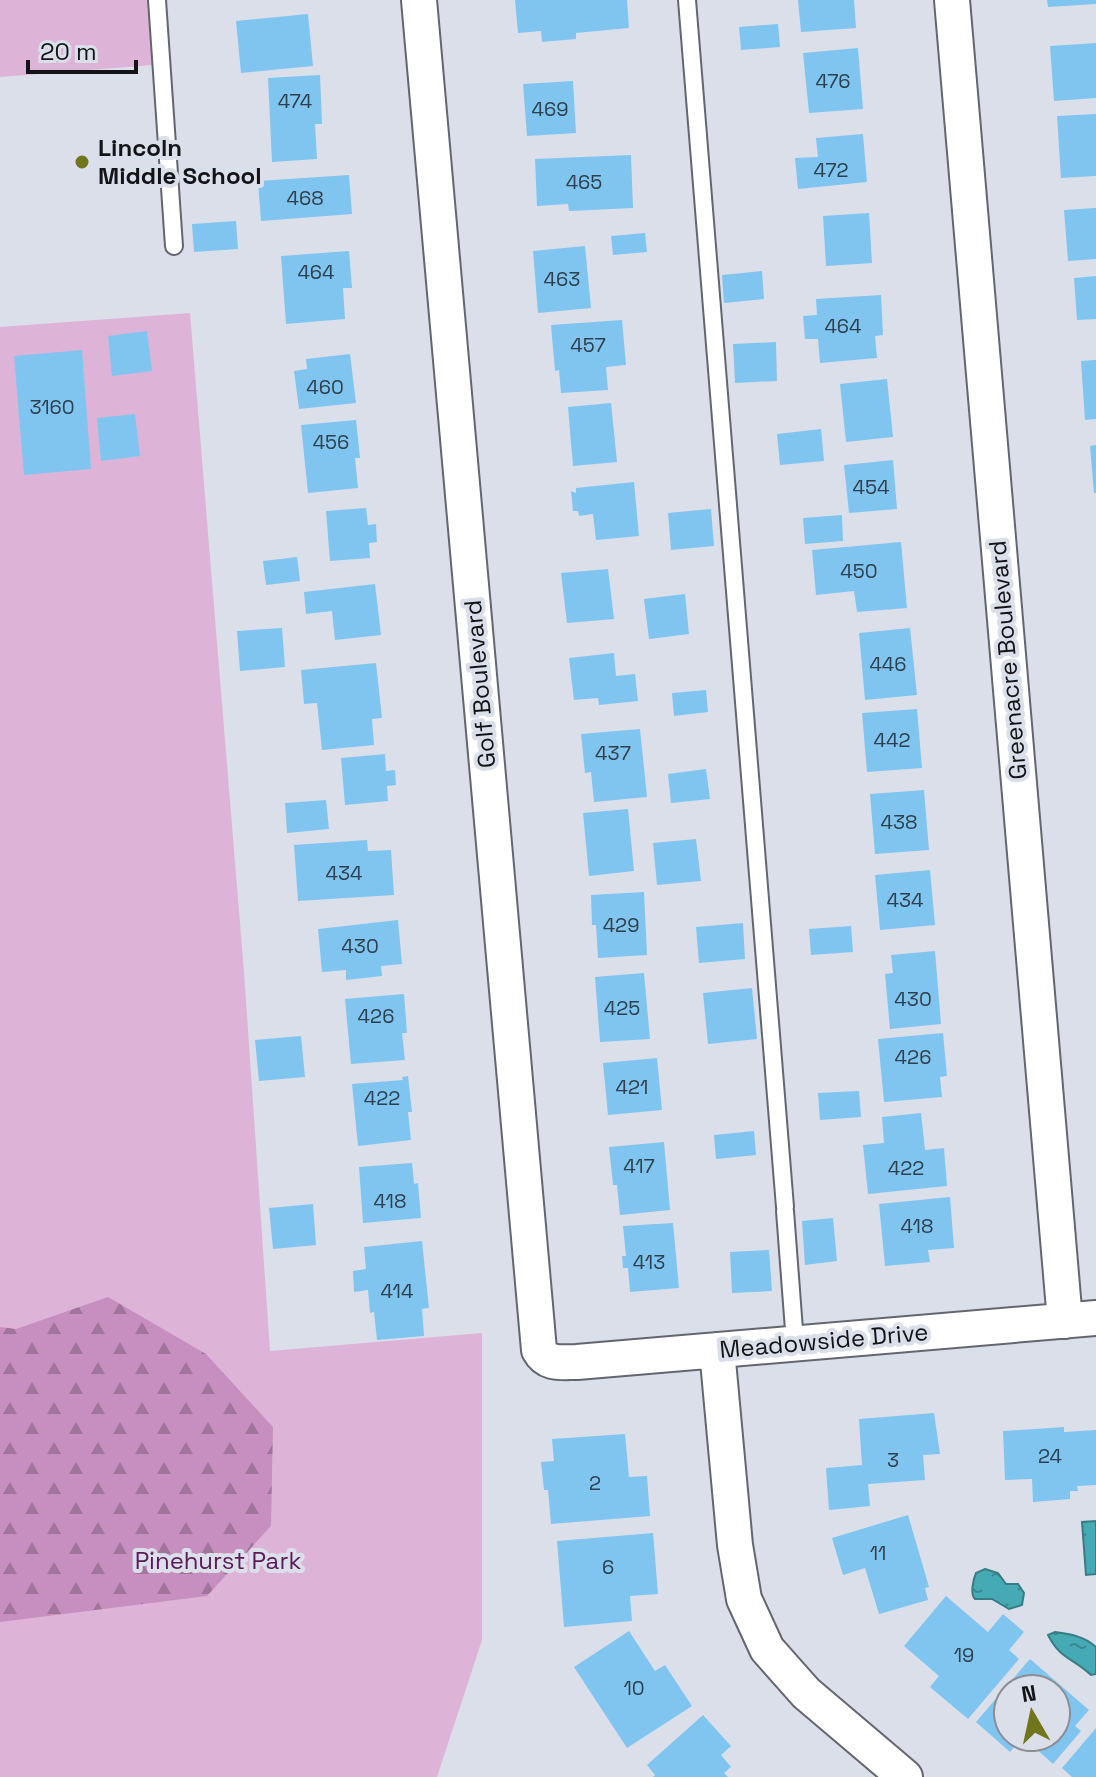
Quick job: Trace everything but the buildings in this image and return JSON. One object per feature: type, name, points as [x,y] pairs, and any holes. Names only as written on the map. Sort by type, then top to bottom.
[{"type":"street","name":"Golf Boulevard","points":[[419,0],[539,1350],[544,1358],[552,1362]]},
{"type":"street","name":"Greenacre Boulevard","points":[[952,0],[1080,1319]]},
{"type":"street","name":"Meadowside Drive","points":[[552,1362],[1080,1319]]},
{"type":"street","points":[[717,1350],[735,1545],[744,1599],[767,1649],[806,1693],[905,1777]]},
{"type":"lane","points":[[157,0],[174,246]]},
{"type":"lane","points":[[687,0],[795,1343]]},
{"type":"green space","points":[[0,0],[152,0],[153,65],[0,77]]},
{"type":"green space","name":"Pinehurst Park","points":[[190,313],[244,972],[270,1351],[482,1333],[482,1640],[437,1777],[0,1777],[0,327]]},
{"type":"green space","points":[[108,1297],[206,1354],[273,1427],[271,1526],[207,1596],[0,1622],[0,1327],[16,1329]]},
{"type":"water","points":[[1096,1521],[1096,1574],[1086,1575],[1082,1522]]},
{"type":"water","points":[[985,1569],[998,1573],[1006,1584],[1018,1584],[1024,1593],[1022,1605],[1009,1609],[992,1599],[975,1599],[972,1590],[976,1573]]},
{"type":"water","points":[[1055,1632],[1082,1638],[1096,1647],[1096,1674],[1091,1675],[1062,1654],[1048,1635]]},
{"type":"place","name":"Lincoln Middle School","points":[[82,162]]}]
